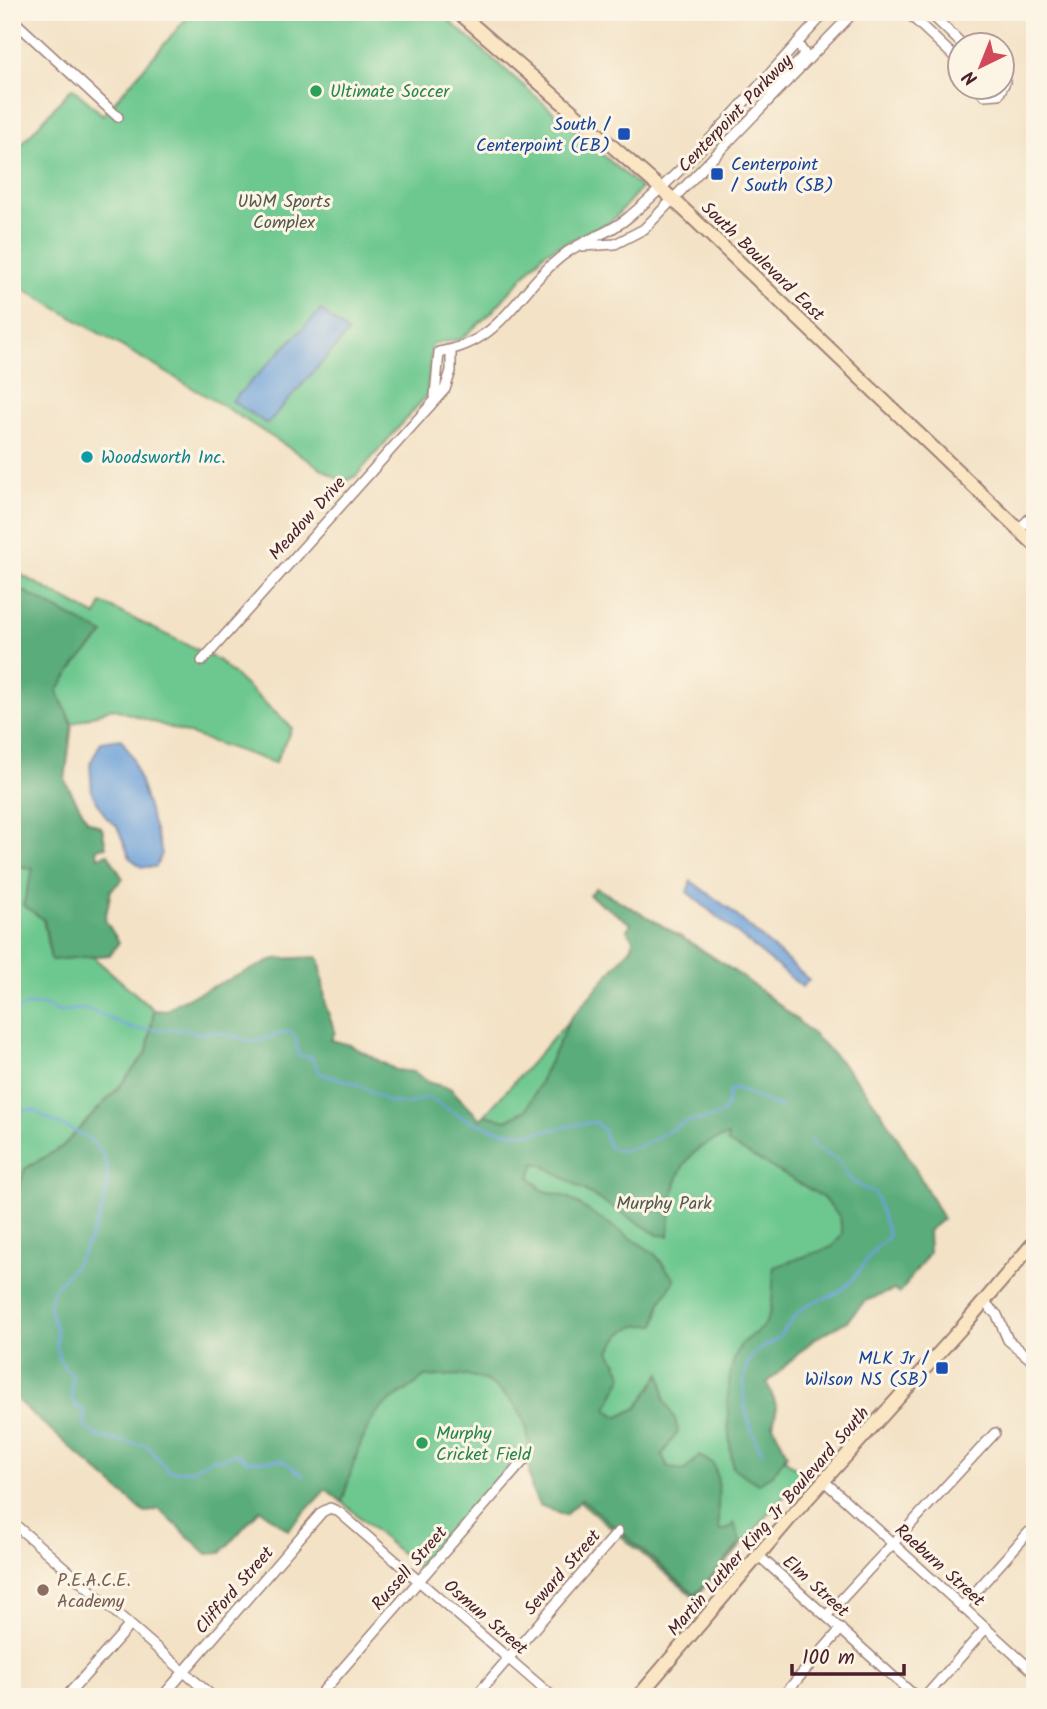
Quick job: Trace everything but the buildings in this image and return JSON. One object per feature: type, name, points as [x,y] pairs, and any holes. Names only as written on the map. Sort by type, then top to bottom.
[{"type":"street","name":"South Boulevard East","points":[[458,12],[674,200],[1035,545]]},
{"type":"street","name":"Centerpoint Parkway","points":[[435,396],[439,352],[472,343],[492,331],[559,257],[626,220],[702,145],[826,12]]},
{"type":"street","name":"Centerpoint Parkway","points":[[583,246],[615,244],[637,234],[715,159],[854,12]]},
{"type":"street","points":[[907,12],[946,49]]},
{"type":"street","points":[[929,12],[950,32]]},
{"type":"street","points":[[12,19],[118,117]]},
{"type":"street","points":[[767,104],[776,85],[802,58],[804,53],[797,43]]},
{"type":"street","points":[[702,145],[715,159]]},
{"type":"street","points":[[626,220],[637,234]]},
{"type":"street","name":"Meadow Drive","points":[[202,661],[448,383],[451,350]]},
{"type":"street","points":[[1019,530],[1035,513]]},
{"type":"street","name":"Martin Luther King Jr Boulevard South","points":[[638,1697],[823,1480],[984,1303],[1035,1241]]},
{"type":"street","points":[[984,1303],[997,1315],[1008,1340],[1035,1363]]},
{"type":"street","points":[[826,1616],[995,1433]]},
{"type":"street","name":"Russell Street","points":[[318,1697],[525,1459]]},
{"type":"street","name":"Raeburn Street","points":[[823,1480],[1033,1669]]},
{"type":"street","name":"Osmun Street","points":[[333,1508],[553,1697]]},
{"type":"street","name":"Clifford Street","points":[[162,1697],[322,1512],[333,1508]]},
{"type":"street","points":[[12,1522],[213,1697]]},
{"type":"street","name":"Seward Street","points":[[475,1697],[618,1532]]},
{"type":"street","points":[[962,1606],[1029,1532]]},
{"type":"street","name":"Elm Street","points":[[758,1555],[916,1697]]},
{"type":"street","points":[[66,1697],[130,1625]]},
{"type":"street","points":[[925,1697],[986,1628]]},
{"type":"street","points":[[782,1697],[841,1629]]},
{"type":"green space","name":"UWM Sports Complex","points":[[192,12],[439,12],[641,188],[612,221],[545,252],[491,313],[461,339],[432,344],[427,395],[356,476],[343,482],[225,407],[12,282],[12,155],[72,88],[103,115]]},
{"type":"green space","points":[[12,570],[96,616],[102,603],[218,660],[292,728],[275,763],[112,708],[72,724],[57,692],[12,774]]},
{"type":"green space","points":[[12,585],[104,634],[76,664],[57,691],[72,724],[65,781],[87,820],[102,828],[106,847],[96,849],[98,857],[108,854],[123,879],[111,890],[105,920],[119,942],[110,955],[51,960],[44,920],[23,905],[33,869],[12,864]]},
{"type":"green space","points":[[12,864],[33,869],[51,960],[92,956],[154,1010],[147,1052],[119,1087],[63,1146],[25,1169],[12,1209]]},
{"type":"green space","points":[[596,888],[728,967],[790,1013],[818,1039],[874,1102],[943,1219],[928,1231],[929,1253],[899,1294],[894,1290],[865,1301],[847,1321],[814,1339],[767,1383],[777,1407],[773,1425],[787,1454],[773,1474],[758,1484],[733,1468],[728,1406],[734,1359],[740,1346],[768,1319],[774,1267],[832,1247],[842,1234],[840,1217],[821,1196],[727,1142],[728,1136],[697,1150],[679,1174],[672,1203],[669,1236],[658,1235],[543,1165],[535,1163],[530,1177],[542,1190],[567,1197],[654,1253],[675,1280],[660,1303],[656,1325],[640,1325],[628,1329],[610,1351],[623,1375],[607,1409],[618,1417],[637,1408],[661,1373],[665,1401],[675,1419],[678,1432],[662,1455],[668,1467],[684,1471],[699,1456],[713,1463],[718,1481],[720,1531],[728,1529],[734,1523],[741,1543],[695,1595],[582,1499],[565,1515],[539,1505],[531,1486],[528,1436],[523,1418],[502,1391],[472,1376],[424,1377],[376,1414],[360,1445],[342,1502],[326,1489],[288,1530],[260,1509],[221,1553],[207,1554],[159,1509],[145,1513],[12,1396],[12,1209],[25,1169],[63,1146],[119,1087],[147,1052],[154,1010],[166,1011],[178,1002],[275,959],[317,957],[320,961],[326,1007],[335,1032],[331,1040],[350,1045],[396,1070],[414,1072],[430,1083],[450,1088],[480,1119],[485,1115],[507,1120],[527,1109],[570,1019],[632,947],[633,939],[627,929],[631,924],[589,895]]},
{"type":"green space","name":"Murphy Park","points":[[638,943],[888,1182],[734,1413],[803,1475],[695,1598],[521,1452],[419,1569],[294,1460],[328,1291]]},
{"type":"water","points":[[321,310],[348,333],[267,424],[232,401]]},
{"type":"water","points":[[121,739],[132,756],[162,853],[156,867],[142,867],[130,858],[117,826],[106,817],[92,793],[90,764],[101,742]]},
{"type":"water","points":[[691,881],[728,908],[809,980],[802,987],[687,892]]},
{"type":"waterway","points":[[12,1013],[28,1005],[43,1005],[61,1012],[78,1009],[93,1011],[133,1029],[190,1030],[200,1034],[214,1031],[254,1042],[290,1031],[295,1036],[299,1056],[310,1056],[321,1074],[356,1083],[389,1102],[408,1104],[427,1097],[476,1123],[516,1133],[595,1122],[603,1130],[609,1147],[618,1150],[637,1147],[686,1122],[719,1115],[726,1108],[729,1091],[736,1088],[781,1108]]},
{"type":"waterway","points":[[12,1112],[34,1110],[82,1135],[98,1148],[107,1169],[108,1182],[96,1225],[75,1265],[52,1294],[49,1305],[57,1332],[59,1358],[72,1374],[72,1399],[84,1411],[85,1427],[99,1437],[148,1446],[168,1471],[191,1470],[214,1458],[220,1460],[236,1453],[247,1461],[282,1460],[303,1475]]},
{"type":"waterway","points":[[763,1452],[752,1432],[744,1396],[749,1361],[755,1353],[778,1338],[802,1309],[844,1288],[876,1248],[889,1237],[875,1194],[853,1182],[840,1161],[818,1150],[810,1139]]},
{"type":"place","name":"Ultimate Soccer","points":[[316,91]]},
{"type":"place","name":"South / Centerpoint (EB)","points":[[624,134]]},
{"type":"place","name":"Centerpoint / South (SB)","points":[[717,174]]},
{"type":"place","name":"Woodsworth Inc.","points":[[87,457]]},
{"type":"place","name":"MLK Jr / Wilson NS (SB)","points":[[942,1368]]},
{"type":"place","name":"Murphy Cricket Field","points":[[422,1443]]},
{"type":"place","name":"P.E.A.C.E. Academy","points":[[43,1590]]}]
